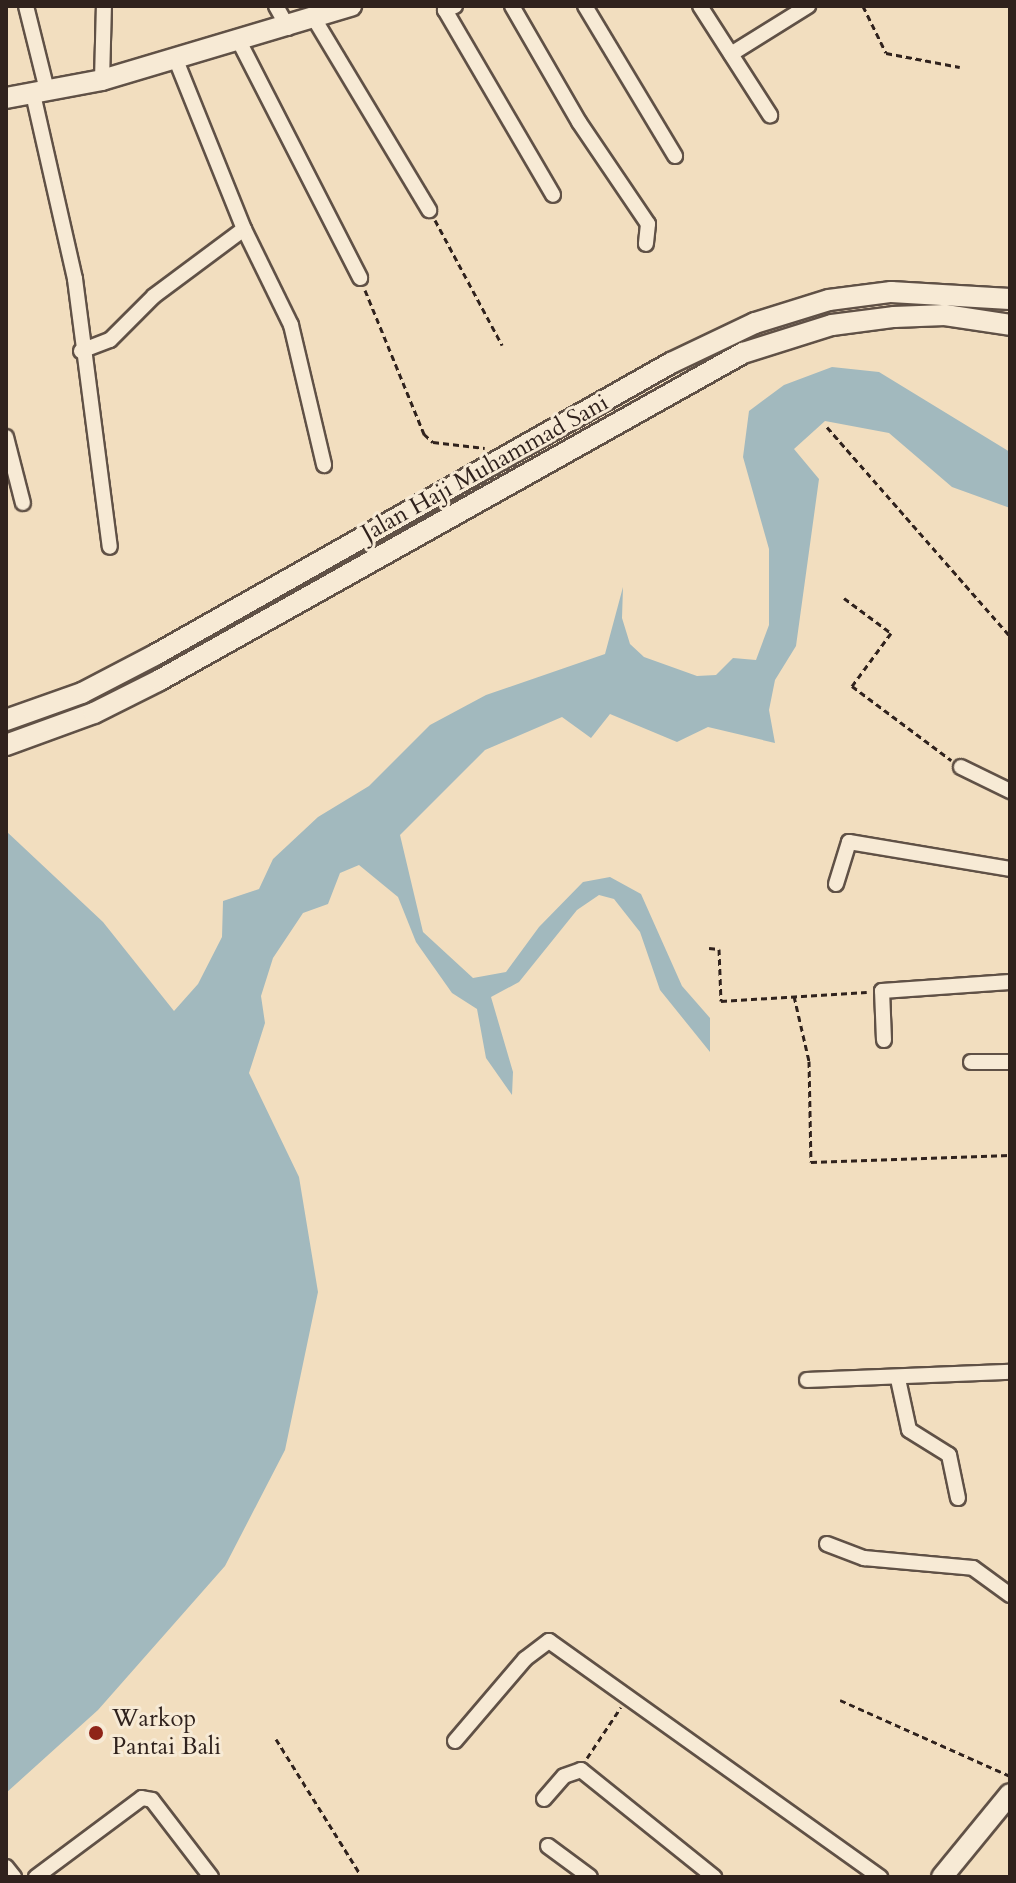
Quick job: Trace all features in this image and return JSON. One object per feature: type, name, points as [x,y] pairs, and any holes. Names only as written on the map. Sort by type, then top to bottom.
[{"type":"main road","points":[[6,98],[102,80],[240,43],[351,6]]},
{"type":"main road","name":"Jalan Haji Muhammad Sani","points":[[6,720],[82,693],[168,648],[706,344],[776,316],[891,292],[1010,299]]},
{"type":"main road","name":"Jalan Haji Muhammad Sani","points":[[6,745],[94,713],[158,681],[700,375],[784,337],[894,317],[945,315],[1010,325]]},
{"type":"main road","points":[[512,452],[526,472]]},
{"type":"main road","points":[[942,1877],[1010,1794]]},
{"type":"street","points":[[26,6],[64,213],[110,547]]},
{"type":"street","points":[[102,80],[104,6]]},
{"type":"street","points":[[276,6],[288,28]]},
{"type":"street","points":[[455,6],[445,10],[553,195]]},
{"type":"street","points":[[512,6],[579,122],[648,224],[646,244]]},
{"type":"street","points":[[585,6],[675,156]]},
{"type":"street","points":[[700,6],[770,115]]},
{"type":"street","points":[[731,54],[808,6]]},
{"type":"street","points":[[315,20],[429,210]]},
{"type":"street","points":[[240,43],[360,278]]},
{"type":"street","points":[[176,60],[244,229],[291,325],[324,465]]},
{"type":"street","points":[[81,351],[110,340],[154,296],[244,229]]},
{"type":"street","points":[[6,437],[23,503]]},
{"type":"street","points":[[961,767],[1010,791]]},
{"type":"street","points":[[836,884],[849,842],[1010,869]]},
{"type":"street","points":[[884,1040],[882,991],[1010,982]]},
{"type":"street","points":[[971,1062],[1010,1062]]},
{"type":"street","points":[[807,1380],[898,1379],[1010,1372]]},
{"type":"street","points":[[898,1379],[909,1430],[949,1455],[958,1498]]},
{"type":"street","points":[[827,1544],[864,1558],[973,1568],[1010,1595]]},
{"type":"street","points":[[455,1741],[525,1659],[549,1641],[880,1877]]},
{"type":"street","points":[[544,1799],[564,1776],[581,1770],[714,1877]]},
{"type":"street","points":[[36,1877],[142,1798],[152,1800],[211,1877]]},
{"type":"street","points":[[548,1846],[590,1877]]},
{"type":"street","points":[[6,1867],[14,1877]]},
{"type":"path","points":[[863,6],[886,53],[960,67]]},
{"type":"path","points":[[429,210],[502,345]]},
{"type":"path","points":[[360,278],[424,434],[433,442],[512,452]]},
{"type":"path","points":[[827,427],[1010,636]]},
{"type":"path","points":[[844,598],[891,633],[852,686],[961,767]]},
{"type":"path","points":[[709,948],[719,949],[721,1001],[882,991]]},
{"type":"path","points":[[794,996],[809,1061],[811,1162],[1010,1155]]},
{"type":"path","points":[[581,1770],[627,1697]]},
{"type":"path","points":[[840,1700],[1010,1776]]},
{"type":"path","points":[[276,1739],[362,1877]]},
{"type":"water","points":[[832,367],[879,372],[1010,452],[1010,508],[952,487],[889,433],[825,421],[794,449],[819,479],[796,646],[775,680],[769,710],[775,743],[708,727],[677,742],[610,714],[591,738],[562,717],[485,750],[400,835],[423,932],[473,978],[506,972],[539,927],[583,882],[610,877],[641,894],[682,986],[710,1018],[710,1052],[660,990],[640,932],[614,899],[599,895],[577,910],[519,982],[491,997],[513,1072],[512,1095],[486,1058],[477,1009],[452,993],[416,942],[398,897],[359,865],[340,873],[328,904],[303,913],[273,958],[261,996],[265,1023],[249,1073],[299,1177],[318,1292],[285,1450],[225,1566],[98,1710],[6,1793],[6,831],[103,922],[174,1011],[198,984],[222,937],[223,901],[259,889],[273,859],[318,817],[369,786],[430,725],[486,695],[605,654],[623,587],[622,618],[630,644],[644,657],[697,676],[716,675],[733,658],[756,660],[769,625],[769,549],[743,457],[749,411],[784,385]]},
{"type":"place","name":"Warkop Pantai Bali","points":[[96,1733]]}]
